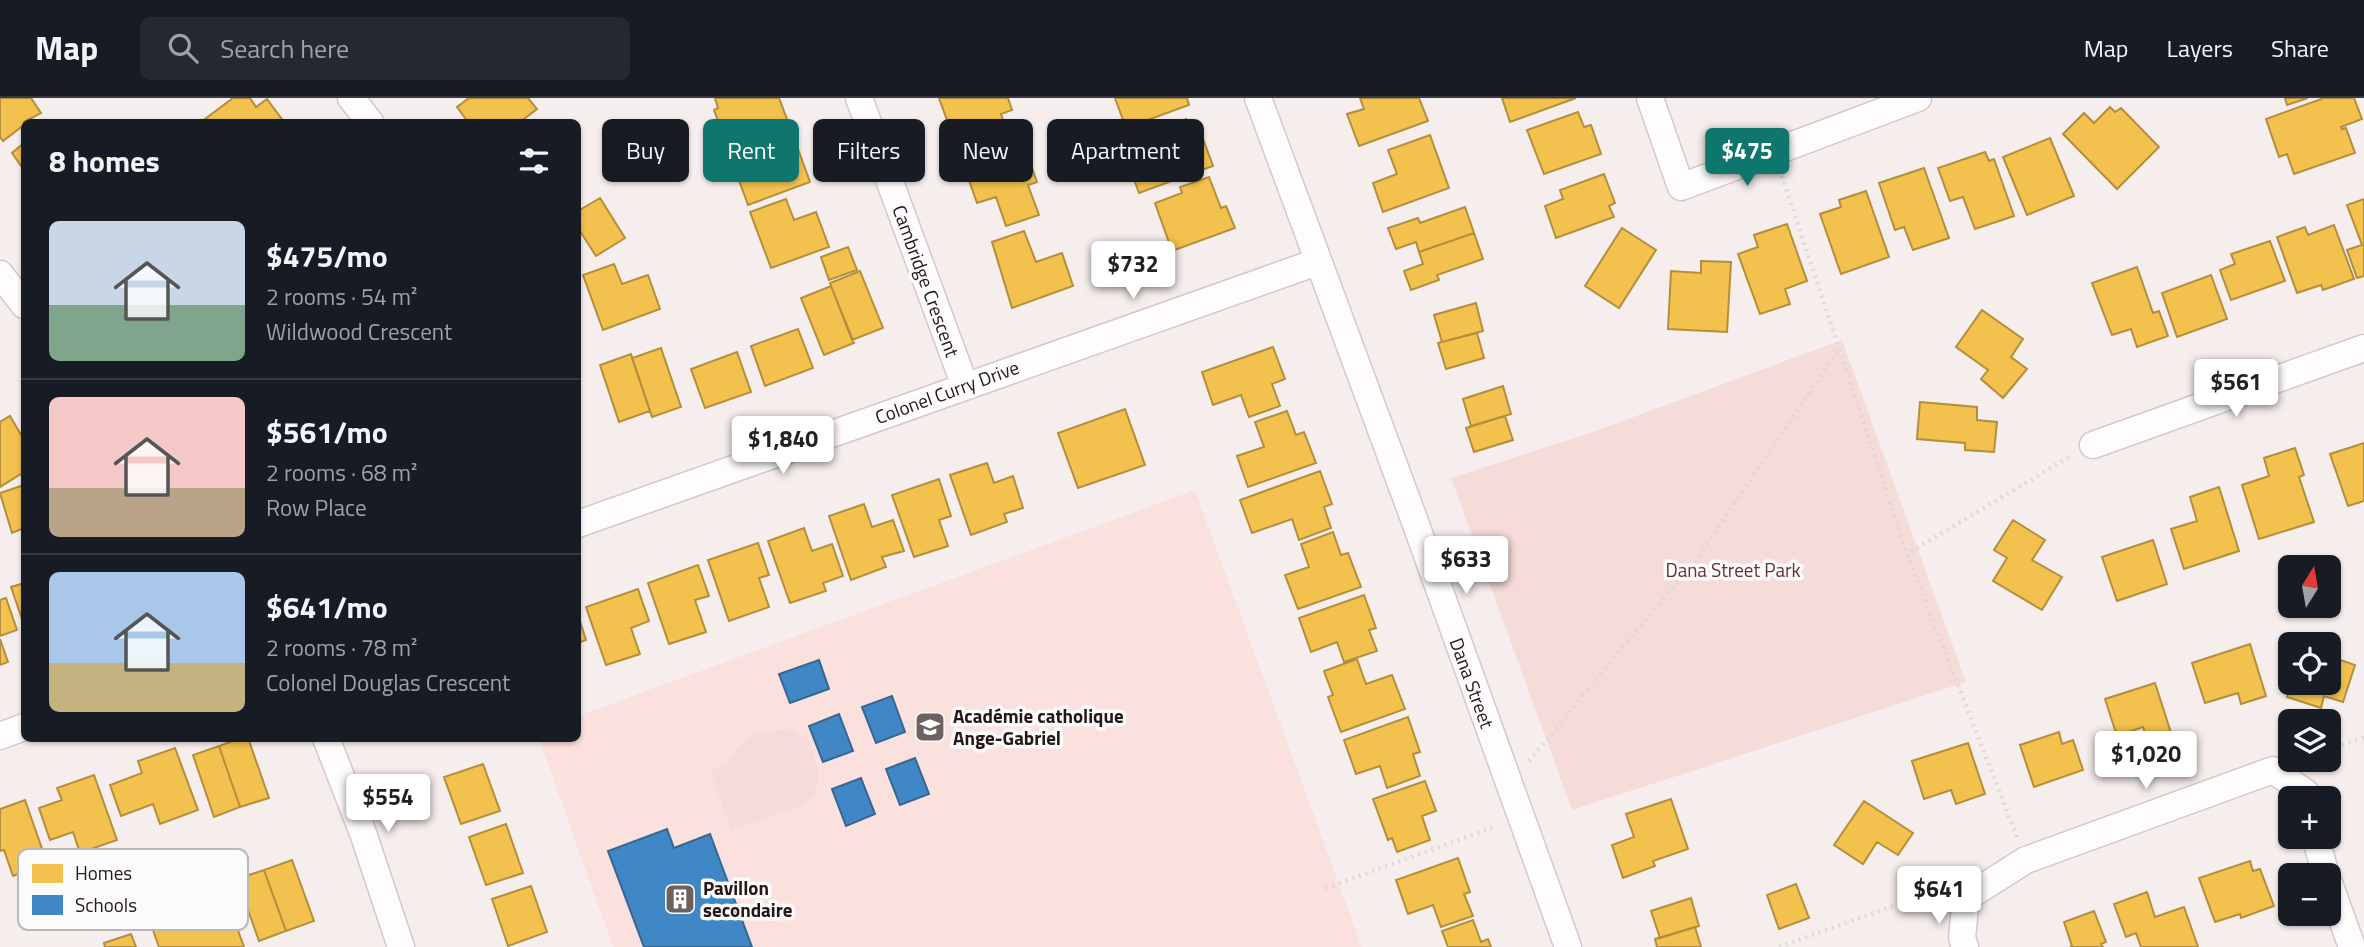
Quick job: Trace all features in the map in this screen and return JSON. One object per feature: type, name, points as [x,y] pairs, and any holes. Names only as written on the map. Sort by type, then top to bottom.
[{"type":"street","points":[[351,98],[368,119]]},
{"type":"street","name":"Cambridge Crescent","points":[[859,98],[965,386]]},
{"type":"street","name":"Dana Street","points":[[1258,98],[1414,519],[1567,947]]},
{"type":"street","points":[[1650,98],[1681,187],[1918,98]]},
{"type":"street","name":"Colonel Curry Drive","points":[[581,515],[965,386],[1317,262]]},
{"type":"street","points":[[0,274],[21,301]]},
{"type":"street","points":[[2093,445],[2364,348]]},
{"type":"street","points":[[0,736],[21,728]]},
{"type":"street","points":[[328,742],[363,833],[401,947]]},
{"type":"street","points":[[1965,947],[1962,937],[1966,898],[2026,860],[2273,770],[2296,786]]},
{"type":"street","points":[[2341,918],[2351,947]]},
{"type":"path","points":[[1773,152],[1907,554],[2026,860]]},
{"type":"path","points":[[1508,783],[1539,750],[1704,549],[1839,348]]},
{"type":"path","points":[[1907,554],[2032,478],[2093,445]]},
{"type":"path","points":[[2341,746],[2364,737]]},
{"type":"path","points":[[1326,888],[1520,817]]},
{"type":"path","points":[[1779,947],[1904,902],[1966,898]]},
{"type":"shaded area","name":"Académie catholique Ange-Gabriel","points":[[1195,490],[1362,947],[613,947],[540,742],[581,742],[581,715]]},
{"type":"green space","name":"Dana Street Park","points":[[1842,340],[1966,682],[1572,810],[1451,478],[1590,433]]},
{"type":"green space","points":[[793,729],[808,739],[819,772],[816,795],[803,805],[731,830],[710,771],[727,764],[746,739],[771,731]]},
{"type":"building: Homes","points":[[0,98],[31,98],[41,113],[30,119],[21,119],[21,127],[3,141],[0,137]]},
{"type":"building: Homes","points":[[233,98],[250,98],[256,107],[267,99],[282,119],[205,119]]},
{"type":"building: Homes","points":[[469,98],[528,98],[537,109],[524,119],[466,119],[457,107]]},
{"type":"building: Homes","points":[[715,98],[779,98],[787,119],[717,119],[714,110],[718,108]]},
{"type":"building: Homes","points":[[939,98],[1008,98],[1012,110],[1001,114],[1003,119],[947,119]]},
{"type":"building: Homes","points":[[1115,98],[1187,98],[1189,105],[1151,119],[1123,119]]},
{"type":"building: Homes","points":[[1360,98],[1419,98],[1428,121],[1359,146],[1347,114],[1364,109]]},
{"type":"building: Homes","points":[[1502,98],[1576,98],[1510,122]]},
{"type":"building: Homes","points":[[2285,98],[2308,98],[2287,105]]},
{"type":"building: Homes","points":[[2324,98],[2354,98],[2362,119],[2341,127],[2346,128],[2355,153],[2294,174],[2287,154],[2279,157],[2266,119]]},
{"type":"building: Homes","points":[[2110,107],[2115,112],[2121,108],[2159,147],[2117,189],[2063,134],[2084,113],[2094,123]]},
{"type":"building: Homes","points":[[1578,112],[1584,127],[1591,125],[1601,154],[1544,174],[1527,130]]},
{"type":"building: Homes","points":[[1430,135],[1449,188],[1383,212],[1373,183],[1397,174],[1388,150]]},
{"type":"building: Homes","points":[[2050,138],[2074,196],[2027,215],[2003,157]]},
{"type":"building: Homes","points":[[1204,142],[1213,166],[1204,169]]},
{"type":"building: Homes","points":[[21,146],[21,166],[12,153]]},
{"type":"building: Homes","points":[[799,152],[810,182],[748,205],[740,182],[799,182]]},
{"type":"building: Homes","points":[[1985,152],[1989,161],[1994,159],[2014,216],[1975,229],[1963,197],[1950,201],[1938,168]]},
{"type":"building: Homes","points":[[1924,168],[1949,238],[1913,250],[1904,227],[1895,230],[1879,183]]},
{"type":"building: Homes","points":[[1033,171],[1037,182],[1028,185],[1039,215],[1006,226],[996,197],[977,203],[970,182],[1033,182]]},
{"type":"building: Homes","points":[[1604,174],[1615,203],[1609,206],[1614,217],[1556,238],[1545,206],[1563,199],[1560,190]]},
{"type":"building: Homes","points":[[1209,177],[1221,208],[1226,206],[1235,228],[1172,251],[1155,203],[1182,193],[1180,187],[1204,182],[1204,179]]},
{"type":"building: Homes","points":[[1135,182],[1169,182],[1139,193]]},
{"type":"building: Homes","points":[[1866,191],[1889,257],[1841,274],[1820,214],[1841,207],[1839,200]]},
{"type":"building: Homes","points":[[600,198],[625,238],[596,256],[581,233],[581,209]]},
{"type":"building: Homes","points":[[786,199],[794,220],[816,212],[829,247],[771,268],[750,212]]},
{"type":"building: Homes","points":[[2364,199],[2364,276],[2357,278],[2347,250],[2362,245],[2347,205]]},
{"type":"building: Homes","points":[[1465,207],[1474,233],[1419,252],[1416,242],[1396,249],[1388,228],[1418,218],[1420,223]]},
{"type":"building: Homes","points":[[1787,224],[1807,281],[1785,289],[1790,304],[1760,314],[1738,254],[1758,247],[1754,235]]},
{"type":"building: Homes","points":[[2334,225],[2354,279],[2323,290],[2321,285],[2297,293],[2277,237],[2305,227],[2308,235]]},
{"type":"building: Homes","points":[[1622,228],[1656,250],[1619,308],[1585,286]]},
{"type":"building: Homes","points":[[1024,231],[1036,262],[1062,253],[1073,286],[1012,308],[992,242]]},
{"type":"building: Homes","points":[[1474,233],[1483,259],[1437,275],[1439,280],[1411,290],[1404,271],[1423,264],[1419,252]]},
{"type":"building: Homes","points":[[2270,241],[2285,281],[2231,300],[2220,270],[2235,264],[2231,254]]},
{"type":"building: Homes","points":[[848,247],[857,270],[829,280],[821,257]]},
{"type":"building: Homes","points":[[1701,261],[1731,262],[1727,332],[1668,329],[1671,271],[1701,273]]},
{"type":"building: Homes","points":[[614,264],[622,284],[648,275],[660,309],[603,330],[583,275]]},
{"type":"building: Homes","points":[[2137,267],[2153,313],[2159,311],[2168,336],[2137,347],[2131,329],[2112,335],[2092,283]]},
{"type":"building: Homes","points":[[860,271],[883,328],[852,340],[830,283]]},
{"type":"building: Homes","points":[[2211,275],[2227,319],[2177,337],[2162,293]]},
{"type":"building: Homes","points":[[831,286],[854,343],[824,355],[801,298]]},
{"type":"building: Homes","points":[[1476,303],[1483,331],[1442,342],[1434,315]]},
{"type":"building: Homes","points":[[1982,310],[2023,339],[2011,357],[2027,369],[2003,398],[1981,379],[1988,370],[1956,347]]},
{"type":"building: Homes","points":[[798,329],[813,368],[765,386],[751,346]]},
{"type":"building: Homes","points":[[1477,333],[1484,358],[1446,369],[1438,343]]},
{"type":"building: Homes","points":[[1273,347],[1285,379],[1272,384],[1280,406],[1249,417],[1241,395],[1213,405],[1202,372]]},
{"type":"building: Homes","points":[[661,348],[681,407],[652,417],[632,358]]},
{"type":"building: Homes","points":[[737,352],[751,392],[705,408],[691,369]]},
{"type":"building: Homes","points":[[631,354],[650,411],[619,422],[600,365]]},
{"type":"building: Homes","points":[[1503,386],[1511,414],[1471,426],[1463,399]]},
{"type":"building: Homes","points":[[1920,402],[1977,407],[1977,420],[1997,422],[1994,452],[1965,450],[1965,443],[1917,439]]},
{"type":"building: Homes","points":[[1125,409],[1145,465],[1078,488],[1058,433]]},
{"type":"building: Homes","points":[[1287,411],[1296,435],[1304,432],[1316,463],[1248,487],[1237,456],[1264,447],[1255,422]]},
{"type":"building: Homes","points":[[10,416],[21,435],[21,474],[0,487],[0,422]]},
{"type":"building: Homes","points":[[1505,416],[1513,440],[1474,452],[1466,428]]},
{"type":"building: Homes","points":[[2364,443],[2364,501],[2348,506],[2330,454]]},
{"type":"building: Homes","points":[[2295,448],[2304,475],[2299,477],[2314,522],[2259,539],[2242,485],[2269,476],[2264,458]]},
{"type":"building: Homes","points":[[987,463],[994,483],[1013,476],[1023,508],[1004,514],[1007,522],[971,535],[950,475]]},
{"type":"building: Homes","points":[[1320,471],[1332,504],[1324,507],[1331,528],[1299,540],[1292,519],[1252,533],[1240,500]]},
{"type":"building: Homes","points":[[939,479],[951,516],[939,520],[948,546],[914,557],[892,495]]},
{"type":"building: Homes","points":[[21,486],[21,529],[12,533],[0,493]]},
{"type":"building: Homes","points":[[2219,487],[2239,551],[2184,569],[2171,529],[2197,521],[2190,497]]},
{"type":"building: Homes","points":[[864,504],[872,527],[893,520],[904,551],[882,557],[886,567],[851,580],[829,516]]},
{"type":"building: Homes","points":[[2013,520],[2045,540],[2032,560],[2062,577],[2042,610],[1993,581],[2007,558],[1994,550]]},
{"type":"building: Homes","points":[[804,528],[812,551],[832,544],[843,576],[823,583],[826,591],[790,603],[768,541]]},
{"type":"building: Homes","points":[[1333,532],[1341,555],[1348,553],[1361,587],[1298,609],[1285,575],[1309,567],[1301,544]]},
{"type":"building: Homes","points":[[2153,540],[2167,584],[2117,601],[2102,557]]},
{"type":"building: Homes","points":[[758,543],[769,575],[759,578],[769,607],[729,621],[708,560]]},
{"type":"building: Homes","points":[[698,565],[709,596],[695,600],[706,632],[669,644],[648,583]]},
{"type":"building: Homes","points":[[21,584],[21,616],[11,587]]},
{"type":"building: Homes","points":[[638,589],[649,621],[631,628],[640,654],[606,665],[586,607]]},
{"type":"building: Homes","points":[[1364,595],[1376,628],[1369,630],[1377,651],[1344,662],[1337,642],[1311,652],[1299,618]]},
{"type":"building: Homes","points":[[6,598],[17,630],[0,636],[0,600]]},
{"type":"building: Homes","points":[[581,624],[586,640],[581,642]]},
{"type":"building: Homes","points":[[0,639],[8,662],[0,665]]},
{"type":"building: Homes","points":[[2250,644],[2266,696],[2241,704],[2238,693],[2205,703],[2192,663]]},
{"type":"building: Homes","points":[[1357,659],[1366,684],[1392,675],[1405,709],[1341,732],[1328,697],[1333,695],[1324,671]]},
{"type":"building: Homes","points":[[2341,660],[2355,665],[2343,702],[2324,696],[2321,708],[2287,697],[2341,695]]},
{"type":"building: Homes","points":[[2155,683],[2173,739],[2150,747],[2143,727],[2117,736],[2105,699]]},
{"type":"building: Homes","points":[[1408,717],[1420,752],[1413,754],[1420,776],[1387,788],[1380,766],[1356,774],[1344,740]]},
{"type":"building: Homes","points":[[2059,732],[2062,744],[2073,740],[2083,770],[2034,787],[2020,745]]},
{"type":"building: Homes","points":[[230,742],[249,742],[269,798],[240,807],[219,746]]},
{"type":"building: Homes","points":[[1968,743],[1985,794],[1956,804],[1951,790],[1924,799],[1912,761]]},
{"type":"building: Homes","points":[[219,746],[240,807],[214,817],[193,755]]},
{"type":"building: Homes","points":[[175,748],[198,810],[160,824],[153,804],[121,816],[110,785],[142,773],[138,761]]},
{"type":"building: Homes","points":[[483,764],[500,811],[461,824],[444,777]]},
{"type":"building: Homes","points":[[94,775],[117,840],[91,849],[79,849],[73,832],[50,840],[39,808],[62,800],[57,788]]},
{"type":"building: Homes","points":[[1425,781],[1436,811],[1422,816],[1430,840],[1397,852],[1392,838],[1388,840],[1373,799]]},
{"type":"building: Homes","points":[[1671,799],[1688,849],[1653,861],[1655,866],[1623,878],[1612,845],[1634,837],[1626,814]]},
{"type":"building: Homes","points":[[25,800],[42,849],[18,849],[18,874],[13,876],[4,850],[0,851],[0,809]]},
{"type":"building: Homes","points":[[1864,801],[1913,833],[1898,855],[1877,842],[1863,864],[1834,845]]},
{"type":"building: Homes","points":[[506,824],[523,873],[486,885],[469,837]]},
{"type":"building: Homes","points":[[1458,858],[1470,892],[1464,894],[1473,916],[1441,927],[1433,905],[1408,914],[1396,880]]},
{"type":"building: Homes","points":[[292,860],[314,921],[286,931],[264,870]]},
{"type":"building: Homes","points":[[2250,861],[2253,871],[2260,869],[2274,906],[2241,918],[2240,914],[2215,922],[2199,878]]},
{"type":"building: Homes","points":[[264,870],[286,931],[259,941],[248,910],[248,875]]},
{"type":"building: Homes","points":[[1796,884],[1809,918],[1779,929],[1767,895]]},
{"type":"building: Homes","points":[[531,886],[547,932],[508,946],[492,899]]},
{"type":"building: Homes","points":[[2147,892],[2155,917],[2184,907],[2198,947],[2141,947],[2136,933],[2126,937],[2114,904]]},
{"type":"building: Homes","points":[[1691,898],[1699,926],[1660,938],[1651,911]]},
{"type":"building: Homes","points":[[2094,911],[2106,942],[2101,944],[2103,947],[2070,947],[2072,946],[2064,922]]},
{"type":"building: Homes","points":[[1473,920],[1481,942],[1488,939],[1491,947],[1448,947],[1442,931]]},
{"type":"building: Homes","points":[[1695,927],[1701,947],[1657,947],[1655,939]]},
{"type":"building: Homes","points":[[153,930],[238,930],[244,947],[159,947]]},
{"type":"building: Homes","points":[[131,934],[136,947],[105,947],[104,943]]},
{"type":"building: Schools","points":[[819,660],[829,689],[790,703],[779,674]]},
{"type":"building: Schools","points":[[892,696],[905,732],[876,743],[862,707]]},
{"type":"building: Schools","points":[[839,714],[853,751],[823,762],[809,726]]},
{"type":"building: Schools","points":[[915,758],[929,794],[900,805],[886,769]]},
{"type":"building: Schools","points":[[861,778],[875,814],[846,826],[832,789]]},
{"type":"building: Schools","name":"Pavillon secondaire","points":[[667,829],[674,848],[710,834],[752,947],[644,947],[608,851]]},
{"type":"place","name":"Académie catholique Ange-Gabriel","points":[[930,727]]},
{"type":"place","name":"Pavillon secondaire","points":[[680,899]]}]
